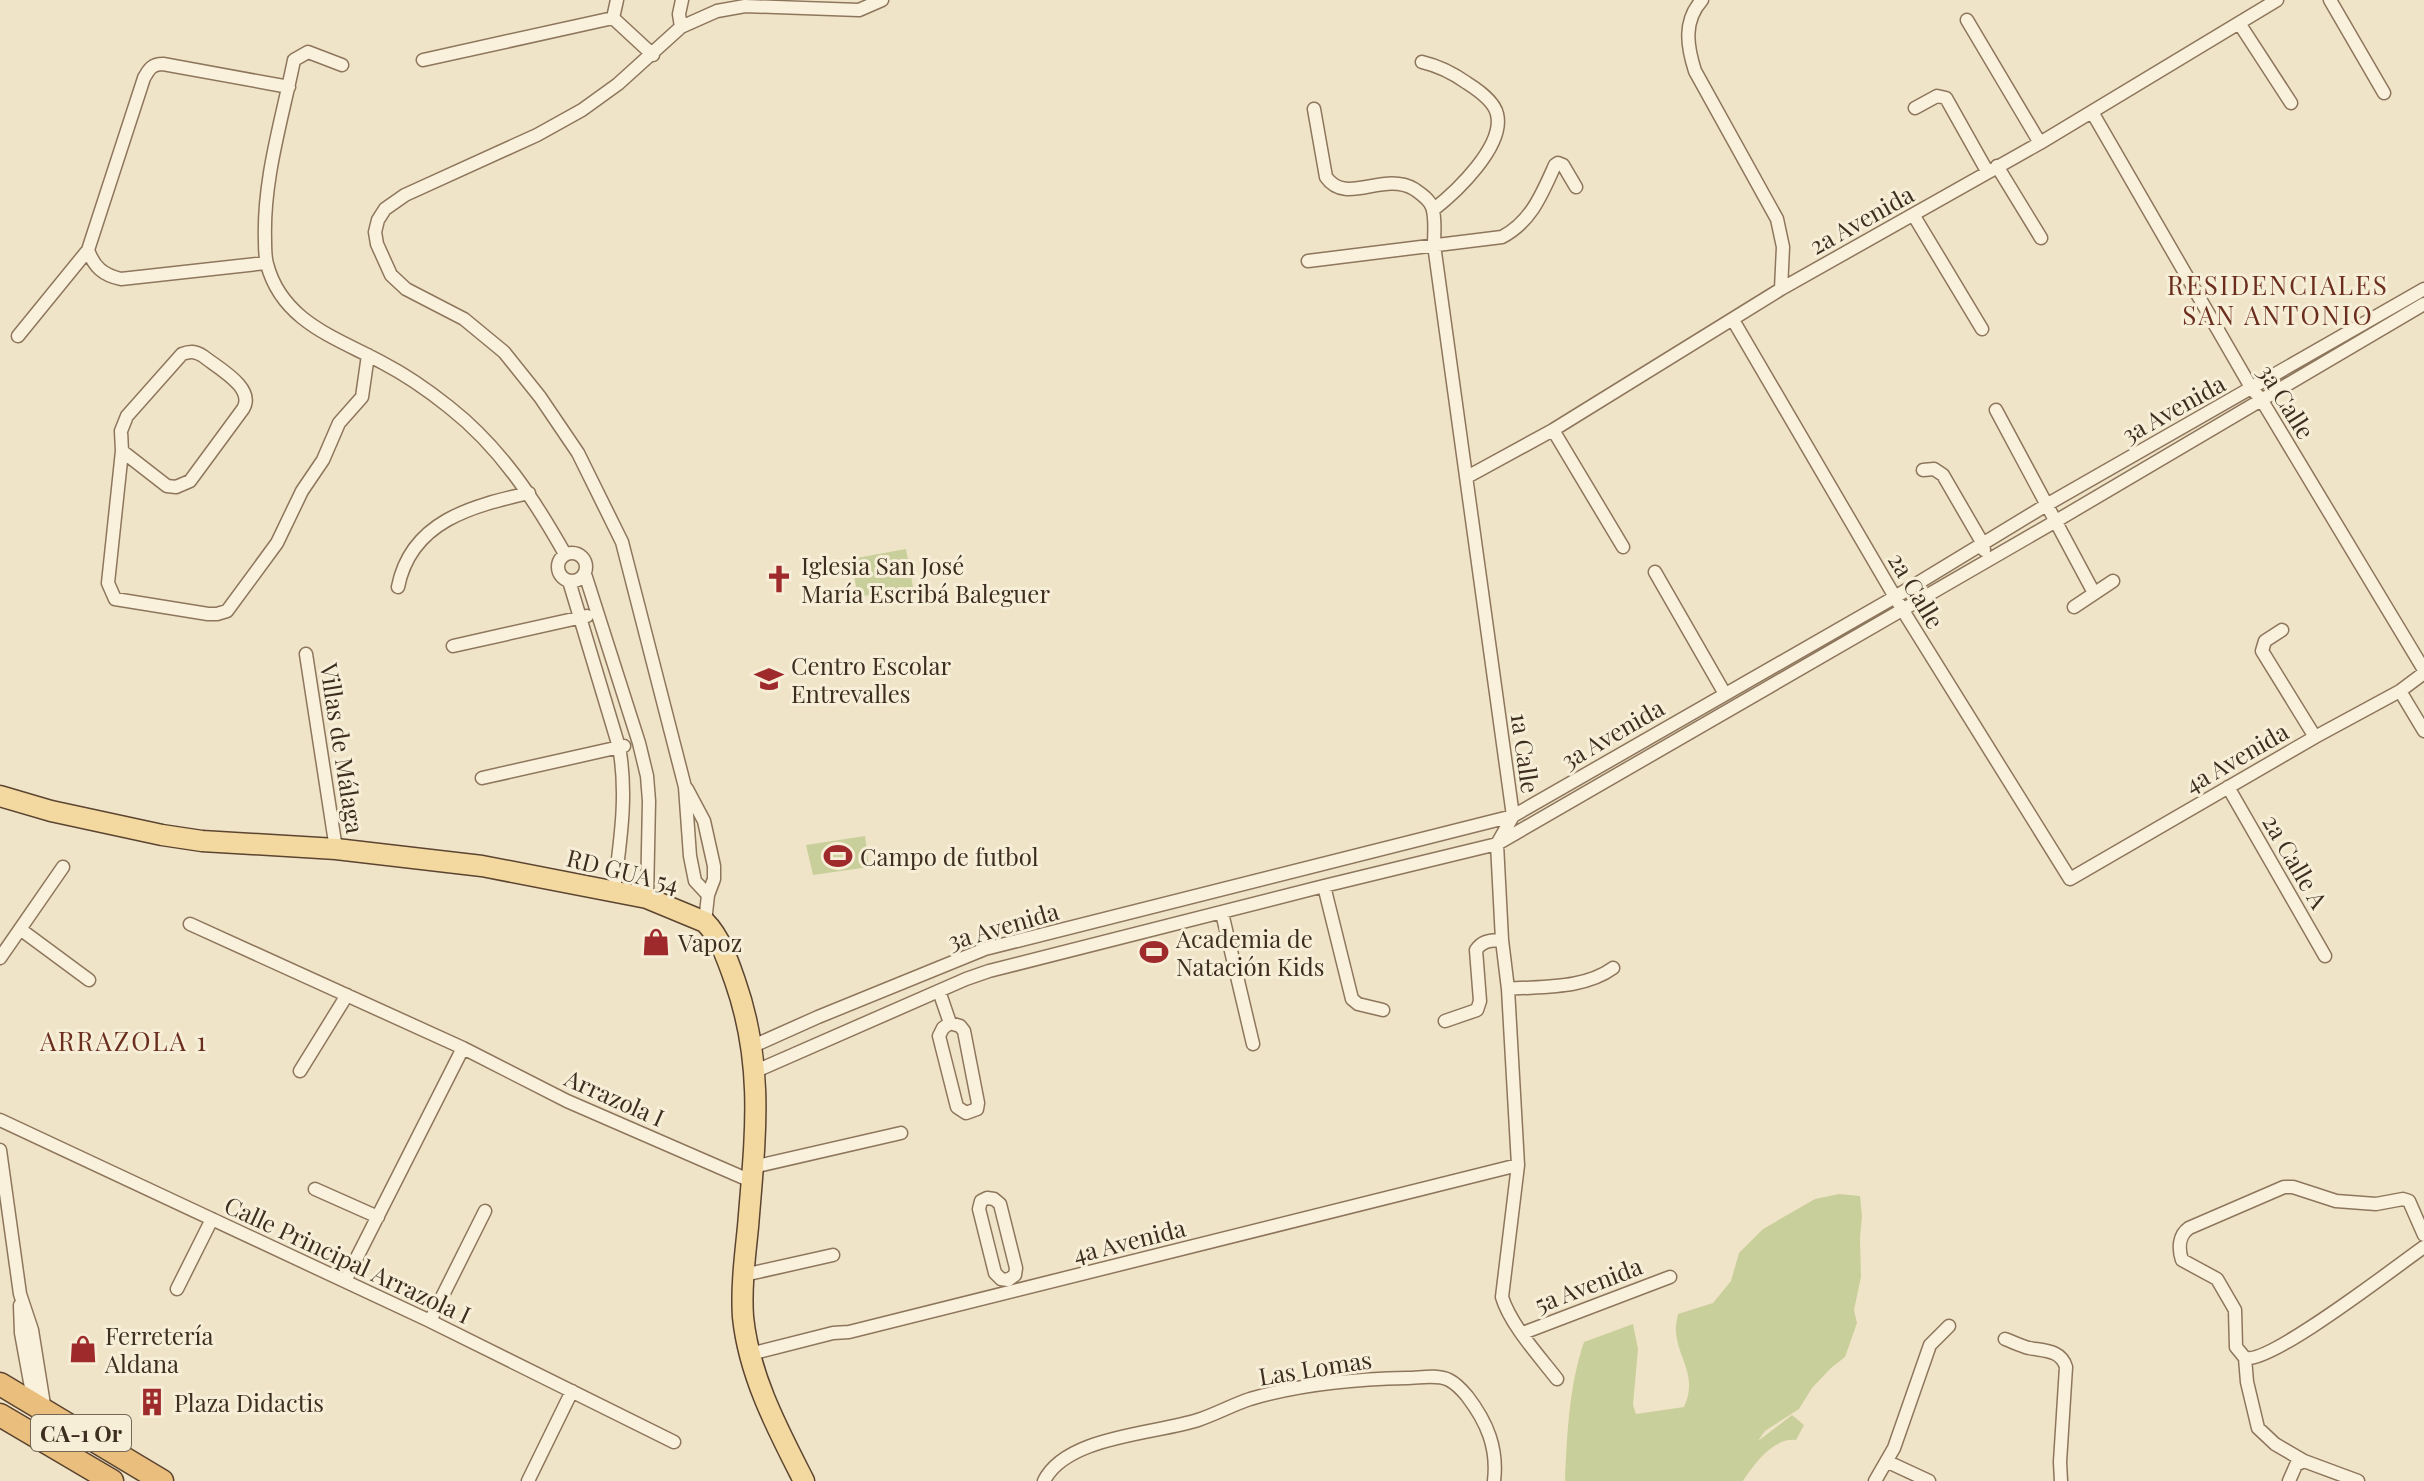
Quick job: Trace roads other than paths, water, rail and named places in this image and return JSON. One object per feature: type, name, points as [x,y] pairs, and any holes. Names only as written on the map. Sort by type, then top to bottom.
[{"type":"highway","name":"CA-1 Or","points":[[0,1384],[162,1481]]},
{"type":"highway","name":"CA-1 Or","points":[[0,1415],[112,1481]]},
{"type":"main road","name":"RD GUA 54","points":[[0,796],[51,811],[202,841],[336,849],[482,866],[647,898],[705,922]]},
{"type":"main road","points":[[705,922],[712,929],[729,963],[746,1012],[756,1071],[743,1317],[750,1354],[777,1427],[804,1481]]},
{"type":"street","points":[[613,18],[617,0]]},
{"type":"street","points":[[681,27],[679,14],[682,0]]},
{"type":"street","points":[[708,895],[695,881],[685,787],[622,542],[578,453],[540,397],[504,352],[464,319],[406,289],[391,275],[375,232],[385,209],[405,195],[537,135],[582,110],[653,55],[681,27],[703,16],[745,6],[859,10],[882,0]]},
{"type":"street","name":"2a Avenida","points":[[1467,477],[1553,430],[1781,289],[2040,143],[2277,0]]},
{"type":"street","points":[[2330,0],[2384,93]]},
{"type":"street","points":[[1700,2],[1689,21],[1687,46],[1695,71],[1777,219],[1783,247],[1781,289]]},
{"type":"street","points":[[613,18],[653,55]]},
{"type":"street","points":[[423,60],[613,18]]},
{"type":"street","points":[[1967,20],[2040,143]]},
{"type":"street","points":[[2239,23],[2291,103]]},
{"type":"street","points":[[342,65],[308,52],[294,60],[268,181],[265,218],[266,263],[276,286],[289,306],[309,325],[387,364],[450,408],[490,444],[529,493],[565,554]]},
{"type":"street","points":[[1314,109],[1326,177],[1331,184],[1346,190],[1382,183],[1407,185],[1429,201],[1433,210],[1468,180],[1494,139],[1498,123],[1497,111],[1474,87],[1445,70],[1422,62]]},
{"type":"street","points":[[18,336],[88,250],[148,69],[163,64],[289,87]]},
{"type":"street","points":[[1915,108],[1937,96],[1946,98],[2041,238]]},
{"type":"street","name":"3a Calle","points":[[2092,112],[2252,389],[2261,399],[2424,672]]},
{"type":"street","points":[[1308,261],[1502,237],[1515,230],[1536,207],[1555,165],[1563,165],[1576,187]]},
{"type":"street","name":"1a Calle","points":[[1433,210],[1434,245],[1513,816],[1497,844]]},
{"type":"street","points":[[1914,216],[1982,329]]},
{"type":"street","points":[[88,250],[92,262],[101,272],[121,279],[266,263]]},
{"type":"street","name":"3a Avenida","points":[[751,1047],[985,949],[1513,816],[2424,289]]},
{"type":"street","name":"3a Avenida","points":[[756,1071],[989,971],[1497,844],[2424,304]]},
{"type":"street","name":"2a Calle","points":[[1733,320],[1902,609],[2070,879]]},
{"type":"street","points":[[122,451],[167,486],[190,481],[247,403],[241,386],[196,352],[182,354],[127,416],[121,431],[122,451],[108,583],[115,599],[208,614],[227,611],[277,543],[302,491],[323,460],[339,423],[362,397],[368,355]]},
{"type":"street","points":[[1996,410],[2094,593]]},
{"type":"street","points":[[1553,430],[1623,547]]},
{"type":"street","points":[[2140,451],[2147,465]]},
{"type":"street","points":[[1923,470],[1934,469],[1943,475],[1983,544],[1987,561]]},
{"type":"street","points":[[398,587],[402,568],[419,543],[439,525],[463,511],[529,493]]},
{"type":"street","points":[[585,574],[579,580],[563,579],[558,571],[559,561],[565,554],[574,553],[582,557],[586,565],[585,574],[639,743],[649,788],[647,898]]},
{"type":"street","points":[[1655,572],[1725,694]]},
{"type":"street","points":[[569,581],[619,747],[625,790],[614,891]]},
{"type":"street","points":[[2074,607],[2113,581]]},
{"type":"street","points":[[453,646],[580,617],[598,616]]},
{"type":"street","points":[[2282,630],[2265,641],[2262,651],[2315,737]]},
{"type":"street","name":"Villas de Málaga","points":[[306,654],[336,849]]},
{"type":"street","name":"4a Avenida","points":[[2070,879],[2400,691],[2424,672]]},
{"type":"street","points":[[2400,691],[2424,731]]},
{"type":"street","points":[[482,778],[639,743]]},
{"type":"street","points":[[685,787],[704,821],[712,852],[714,879],[708,895],[705,922]]},
{"type":"street","name":"2a Calle A","points":[[2228,787],[2325,956]]},
{"type":"street","points":[[1551,794],[1559,809]]},
{"type":"street","points":[[1497,844],[1518,1165],[1502,1297],[1505,1307],[1557,1379]]},
{"type":"street","points":[[0,958],[63,867]]},
{"type":"street","points":[[1324,886],[1352,999],[1358,1004],[1383,1010]]},
{"type":"street","points":[[1222,913],[1253,1044]]},
{"type":"street","name":"Arrazola I","points":[[190,924],[463,1048],[567,1101],[752,1174]]},
{"type":"street","points":[[20,929],[89,980]]},
{"type":"street","points":[[1445,1021],[1477,1010],[1480,1001],[1476,950],[1480,943],[1502,940]]},
{"type":"street","points":[[1508,989],[1573,984],[1594,979],[1613,968]]},
{"type":"street","points":[[939,991],[950,1023]]},
{"type":"street","points":[[300,1071],[347,995]]},
{"type":"street","points":[[950,1023],[964,1031],[978,1103],[977,1109],[966,1113],[957,1107],[939,1036],[950,1023]]},
{"type":"street","points":[[345,1281],[463,1048]]},
{"type":"street","name":"Calle Principal Arrazola I","points":[[0,1120],[430,1321],[674,1442]]},
{"type":"street","points":[[752,1174],[901,1133]]},
{"type":"street","points":[[0,1150],[20,1294],[32,1330],[40,1408]]},
{"type":"street","name":"4a Avenida","points":[[750,1354],[833,1333],[849,1332],[1009,1286],[1518,1165]]},
{"type":"street","points":[[2358,1481],[2304,1461],[2275,1444],[2258,1428],[2247,1382],[2245,1358],[2236,1347],[2235,1310],[2217,1279],[2182,1260],[2179,1252],[2184,1231],[2273,1190],[2293,1187],[2336,1201],[2376,1204],[2403,1199],[2409,1201],[2424,1235]]},
{"type":"street","points":[[315,1189],[378,1217]]},
{"type":"street","points":[[987,1198],[1000,1204],[1016,1268],[1009,1286],[995,1273],[979,1209],[981,1201],[987,1198]]},
{"type":"street","points":[[430,1321],[485,1211]]},
{"type":"street","points":[[177,1289],[212,1219]]},
{"type":"street","points":[[2245,1358],[2252,1359],[2268,1353],[2349,1303],[2424,1247]]},
{"type":"street","points":[[744,1275],[833,1255]]},
{"type":"street","name":"5a Avenida","points":[[1523,1333],[1670,1277]]},
{"type":"street","points":[[1875,1481],[1888,1462],[1930,1345],[1949,1326]]},
{"type":"street","points":[[777,1427],[761,1372],[764,1362],[773,1355],[849,1332]]},
{"type":"street","points":[[2005,1339],[2064,1359],[2061,1481]]},
{"type":"street","name":"Las Lomas","points":[[1044,1481],[1050,1469],[1088,1446],[1197,1420],[1248,1400],[1290,1389],[1370,1378],[1443,1377],[1459,1386],[1476,1407],[1490,1433],[1494,1481]]},
{"type":"street","points":[[528,1481],[572,1391]]},
{"type":"street","points":[[2289,1481],[2296,1465],[2304,1461]]},
{"type":"street","points":[[1888,1462],[1929,1481]]},
{"type":"place","name":"Iglesia San José María Escribá Baleguer","points":[[779,579]]},
{"type":"place","name":"Centro Escolar Entrevalles","points":[[769,679]]},
{"type":"place","name":"Campo de futbol","points":[[838,856]]},
{"type":"place","name":"Vapoz","points":[[656,942]]},
{"type":"place","name":"Academia de Natación Kids","points":[[1154,952]]},
{"type":"place","name":"Ferretería Aldana","points":[[83,1349]]},
{"type":"place","name":"Plaza Didactis","points":[[152,1402]]},
{"type":"district","name":"RESIDENCIALES SAN ANTONIO","points":[[2278,299]]},
{"type":"district","name":"ARRAZOLA 1","points":[[124,1040]]}]
